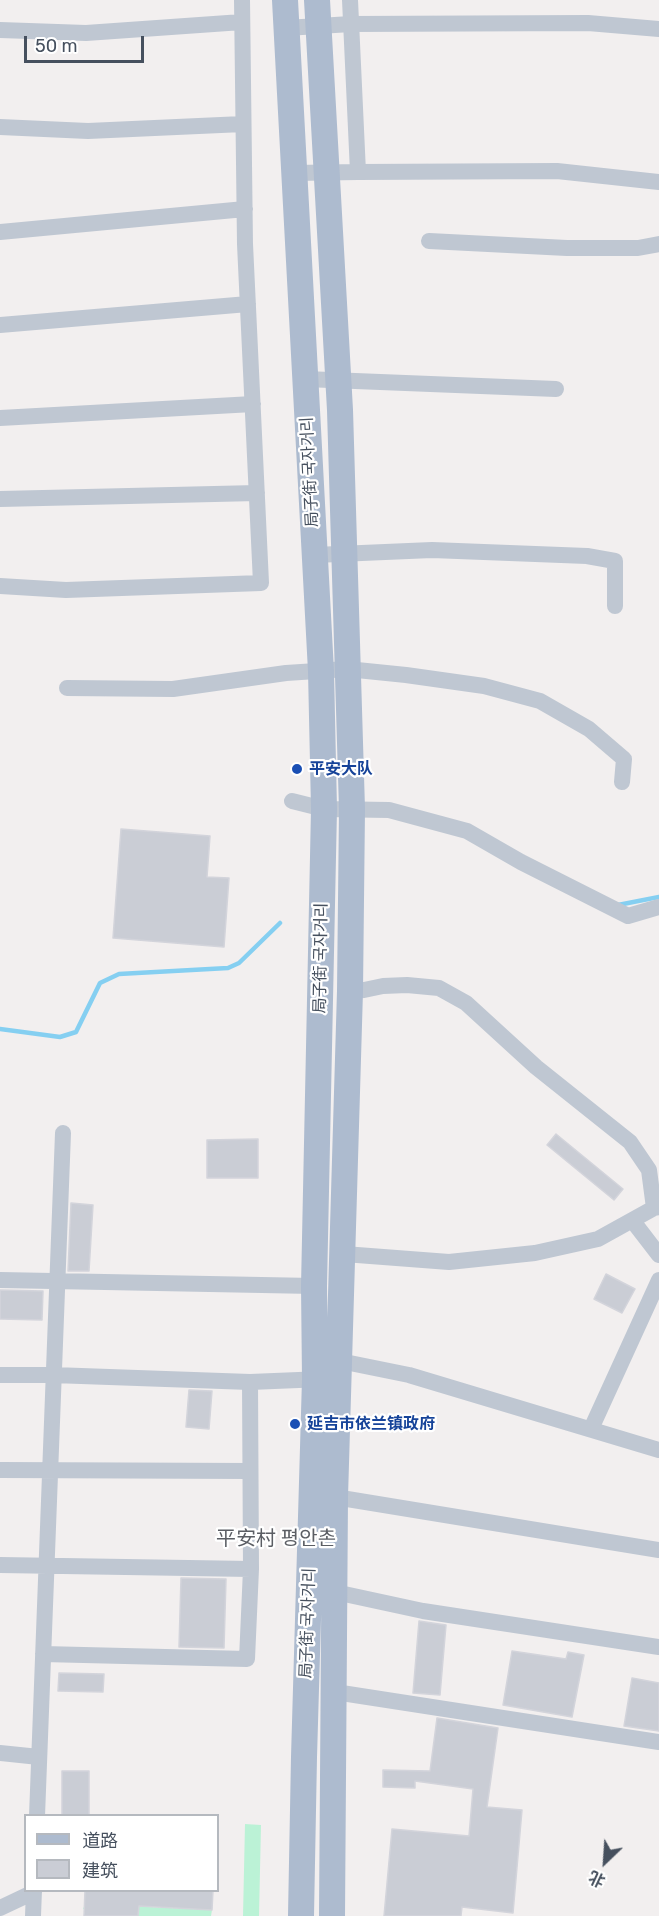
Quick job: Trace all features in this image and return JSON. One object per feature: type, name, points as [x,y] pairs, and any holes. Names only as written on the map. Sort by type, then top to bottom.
[{"type":"main road","name":"局子街 국자거리","points":[[285,0],[321,671],[324,809],[314,1286],[331,1373],[335,1497],[332,1916]]},
{"type":"main road","name":"局子街 국자거리","points":[[301,1916],[304,1757],[331,1373],[344,1254],[352,809],[338,380],[317,0]]},
{"type":"street","points":[[0,586],[66,590],[261,584],[244,210],[242,0]]},
{"type":"street","points":[[350,0],[358,172]]},
{"type":"street","points":[[0,30],[86,33],[242,22]]},
{"type":"street","points":[[286,28],[351,24],[588,23],[659,29]]},
{"type":"street","points":[[0,128],[88,130],[243,124]]},
{"type":"street","points":[[294,172],[557,171],[659,183]]},
{"type":"street","points":[[0,232],[244,210]]},
{"type":"street","points":[[429,241],[567,248],[638,248],[659,244]]},
{"type":"street","points":[[0,325],[248,304]]},
{"type":"street","points":[[305,379],[556,389]]},
{"type":"street","points":[[0,418],[252,404]]},
{"type":"street","points":[[0,499],[257,494]]},
{"type":"street","points":[[315,555],[432,550],[587,556],[615,561],[615,606]]},
{"type":"street","points":[[67,688],[174,688],[286,673],[348,669],[484,687],[540,701],[589,729],[624,759],[622,782]]},
{"type":"street","points":[[292,801],[324,809],[389,810],[467,831],[521,862],[622,914],[628,916],[659,907]]},
{"type":"street","points":[[344,1254],[449,1262],[535,1253],[598,1239],[657,1208],[649,1170],[630,1142],[536,1066],[466,1003],[439,988],[383,986],[350,991]]},
{"type":"street","points":[[37,1814],[63,1133]]},
{"type":"street","points":[[632,1220],[659,1255]]},
{"type":"street","points":[[0,1280],[314,1286]]},
{"type":"street","points":[[591,1430],[659,1280]]},
{"type":"street","points":[[0,1375],[250,1382],[331,1373],[408,1375],[659,1450]]},
{"type":"street","points":[[43,1654],[247,1659],[250,1569],[250,1382]]},
{"type":"street","points":[[0,1470],[250,1471]]},
{"type":"street","points":[[335,1497],[659,1550]]},
{"type":"street","points":[[0,1565],[250,1569]]},
{"type":"street","points":[[334,1592],[423,1611],[659,1647]]},
{"type":"street","points":[[335,1692],[659,1742]]},
{"type":"street","points":[[0,1752],[39,1756]]},
{"type":"street","points":[[0,1908],[32,1892]]},
{"type":"street","points":[[33,1916],[34,1892]]},
{"type":"green space","points":[[245,1824],[261,1825],[259,1916],[243,1916]]},
{"type":"green space","points":[[85,1904],[212,1910],[211,1916],[125,1916],[83,1909]]},
{"type":"building","points":[[121,829],[210,836],[207,877],[229,878],[224,947],[113,938]]},
{"type":"building","points":[[556,1134],[623,1189],[614,1200],[547,1145]]},
{"type":"building","points":[[258,1139],[258,1178],[207,1178],[207,1140]]},
{"type":"building","points":[[71,1203],[93,1205],[89,1271],[68,1271]]},
{"type":"building","points":[[606,1274],[635,1289],[622,1313],[594,1299]]},
{"type":"building","points":[[0,1290],[43,1291],[42,1320],[0,1319]]},
{"type":"building","points":[[189,1390],[212,1391],[209,1429],[186,1427]]},
{"type":"building","points":[[181,1578],[226,1579],[224,1648],[179,1647]]},
{"type":"building","points":[[419,1621],[446,1625],[440,1695],[413,1693]]},
{"type":"building","points":[[512,1651],[566,1659],[568,1652],[584,1655],[572,1717],[503,1705]]},
{"type":"building","points":[[59,1673],[104,1674],[103,1692],[58,1691]]},
{"type":"building","points":[[632,1678],[659,1683],[659,1731],[624,1726]]},
{"type":"building","points":[[437,1718],[498,1728],[487,1807],[522,1810],[513,1913],[462,1907],[461,1916],[384,1916],[392,1829],[469,1836],[473,1789],[415,1781],[415,1788],[383,1787],[383,1770],[430,1771]]},
{"type":"building","points":[[62,1771],[89,1771],[89,1814],[62,1814]]},
{"type":"building","points":[[85,1892],[213,1892],[212,1910],[139,1906],[138,1916],[84,1916]]},
{"type":"waterway","points":[[618,905],[659,897]]},
{"type":"waterway","points":[[0,1029],[60,1037],[76,1032],[100,983],[119,974],[228,968],[239,963],[280,923]]},
{"type":"place","name":"平安大队","points":[[297,769]]},
{"type":"place","name":"延吉市依兰镇政府","points":[[295,1424]]},
{"type":"district","name":"平安村 평안촌","points":[[276,1539]]}]
